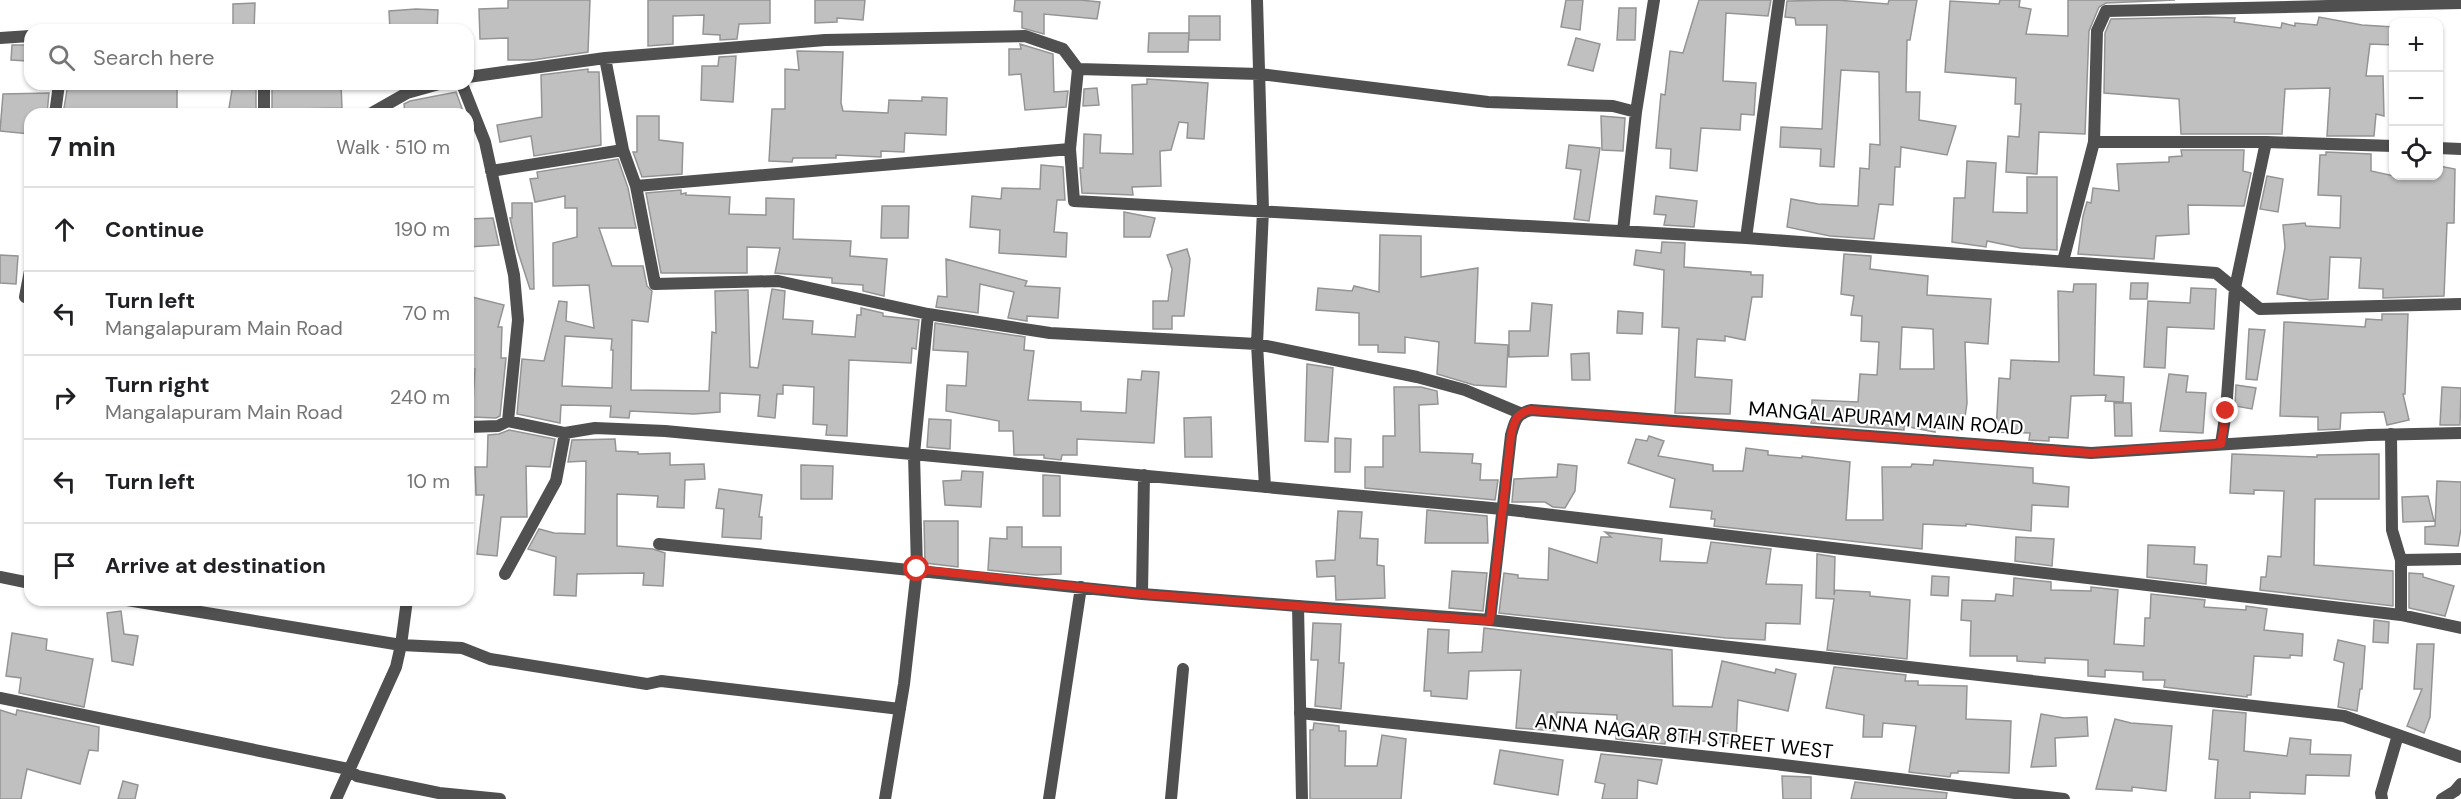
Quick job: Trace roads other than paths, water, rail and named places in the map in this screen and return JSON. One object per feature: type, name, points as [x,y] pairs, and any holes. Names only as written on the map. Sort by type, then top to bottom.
[{"type":"street","points":[[1257,0],[1263,210],[1257,344],[1265,487]]},
{"type":"street","points":[[1623,231],[1636,112],[1654,0]]},
{"type":"street","points":[[1746,238],[1779,0]]},
{"type":"street","points":[[2063,261],[2094,142],[2097,31],[2106,10],[2461,3]]},
{"type":"street","points":[[0,38],[24,36]]},
{"type":"street","points":[[474,76],[604,58],[825,40],[1025,36],[1063,49],[1078,69],[1070,148],[1074,201],[1746,238],[2216,273],[2260,309],[2461,304]]},
{"type":"street","points":[[604,58],[623,150],[636,186],[655,284],[778,281],[928,314],[1050,333],[1257,344],[1446,384],[1520,413],[1515,420],[1511,435],[1490,621]]},
{"type":"street","points":[[1078,69],[1260,74],[1488,102],[1613,106],[1636,112]]},
{"type":"street","points":[[56,108],[58,90]]},
{"type":"street","points":[[264,90],[264,108]]},
{"type":"street","points":[[381,108],[407,93],[418,90]]},
{"type":"street","points":[[464,90],[472,108]]},
{"type":"street","points":[[474,114],[485,142],[514,275],[518,320],[508,421]]},
{"type":"street","points":[[2094,142],[2266,142],[2389,146]]},
{"type":"street","points":[[2221,444],[2226,411],[2235,288],[2266,142]]},
{"type":"street","points":[[636,186],[1070,148]]},
{"type":"street","points":[[2443,148],[2461,149]]},
{"type":"street","points":[[491,171],[623,150]]},
{"type":"street","points":[[885,799],[900,709],[917,569],[914,454],[928,314]]},
{"type":"street","name":"MANGALAPURAM MAIN ROAD","points":[[1520,413],[1530,410],[2091,453],[2391,434],[2461,433]]},
{"type":"street","points":[[474,427],[498,426],[508,421],[565,433],[595,428],[665,431],[1502,509],[2400,615],[2461,628]]},
{"type":"street","points":[[505,574],[556,481],[565,433]]},
{"type":"street","points":[[2391,434],[2392,530],[2402,560],[2400,615]]},
{"type":"street","points":[[1142,594],[1144,475]]},
{"type":"street","points":[[659,544],[1142,594],[1490,621],[2344,716],[2461,757]]},
{"type":"street","points":[[2402,560],[2461,560]]},
{"type":"street","points":[[0,577],[24,582]]},
{"type":"street","points":[[1049,799],[1081,587]]},
{"type":"street","points":[[164,606],[401,645],[462,648],[490,659],[647,684],[661,681],[900,709]]},
{"type":"street","points":[[336,799],[396,668],[406,606]]},
{"type":"street","points":[[1298,606],[1302,799]]},
{"type":"street","points":[[1171,799],[1183,669]]},
{"type":"street","points":[[0,698],[348,769],[357,776],[439,793],[500,799]]},
{"type":"street","name":"ANNA NAGAR 8TH STREET WEST","points":[[1300,713],[1468,733],[1767,763],[2064,799]]},
{"type":"street","points":[[2382,799],[2381,793],[2398,735]]},
{"type":"street","points":[[2442,799],[2461,784]]}]
